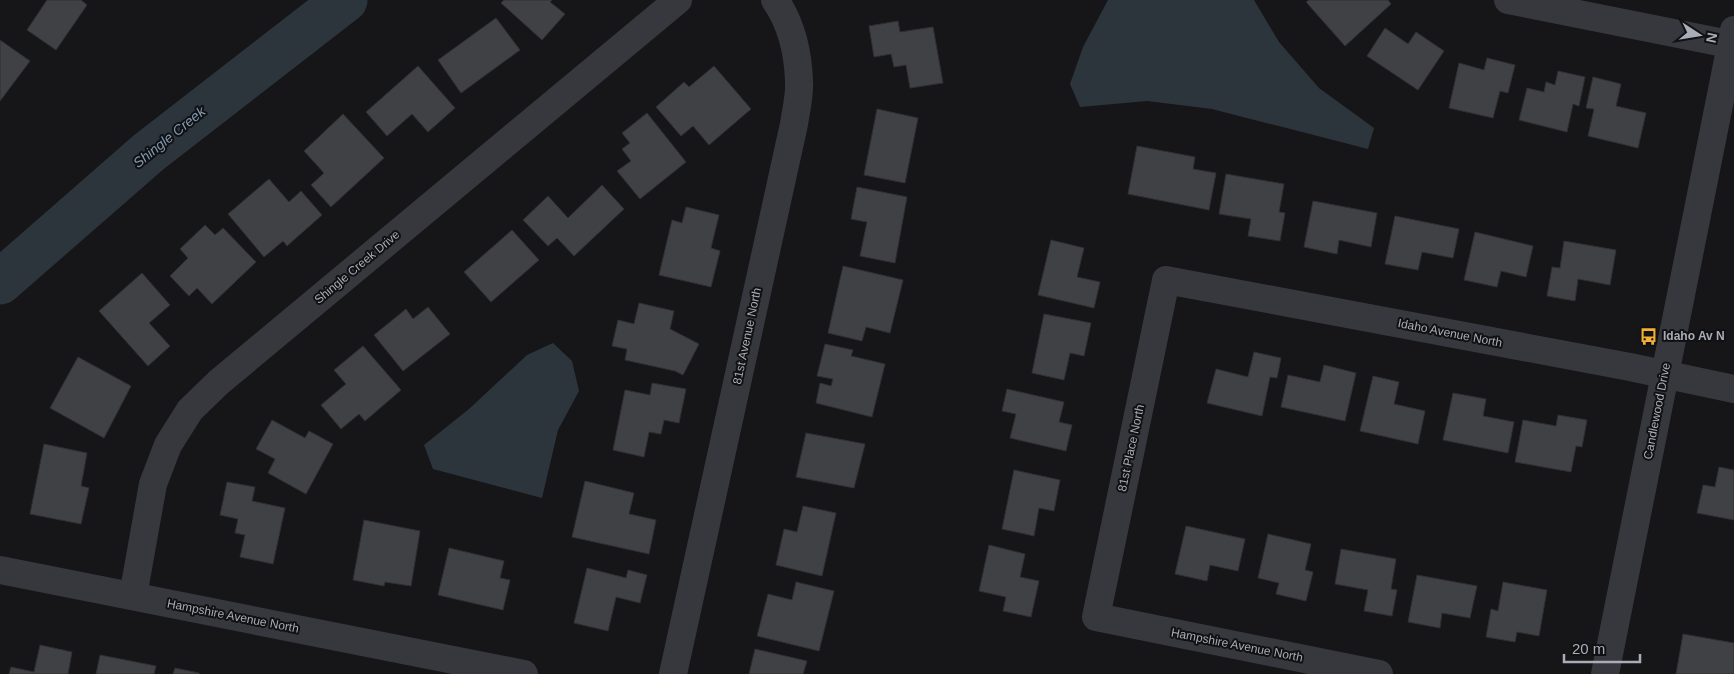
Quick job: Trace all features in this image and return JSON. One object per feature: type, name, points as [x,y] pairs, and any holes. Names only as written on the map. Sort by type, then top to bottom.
[{"type":"street","name":"Shingle Creek Drive","points":[[133,596],[153,484],[168,445],[190,410],[219,382],[678,0]]},
{"type":"street","name":"81st Avenue North","points":[[672,674],[794,124],[800,83],[794,44],[781,9],[775,0]]},
{"type":"street","points":[[1508,0],[1733,40]]},
{"type":"street","name":"Candlewood Drive","points":[[1605,674],[1733,40]]},
{"type":"street","name":"Idaho Avenue North","points":[[1166,280],[1665,374],[1734,389]]},
{"type":"street","name":"81st Place North","points":[[1096,617],[1166,280]]},
{"type":"street","name":"Hampshire Avenue North","points":[[0,570],[133,596],[465,668]]},
{"type":"street","name":"Hampshire Avenue North","points":[[1096,617],[1379,674]]},
{"type":"street","points":[[465,668],[524,674]]},
{"type":"shaded area","points":[[1108,0],[1254,0],[1279,42],[1319,88],[1374,128],[1368,149],[1212,109],[1147,101],[1080,107],[1070,84],[1083,47]]},
{"type":"shaded area","points":[[553,343],[572,361],[579,391],[558,430],[542,498],[433,469],[424,445],[469,409],[527,355]]},
{"type":"building","points":[[47,0],[81,0],[87,5],[56,50],[27,30]]},
{"type":"building","points":[[504,0],[552,0],[550,2],[565,14],[542,40],[501,3]]},
{"type":"building","points":[[1309,0],[1388,0],[1391,4],[1345,46],[1306,2]]},
{"type":"building","points":[[496,18],[520,50],[461,93],[438,60]]},
{"type":"building","points":[[898,21],[900,32],[933,27],[943,83],[910,88],[906,65],[894,67],[891,54],[874,57],[869,26]]},
{"type":"building","points":[[1385,28],[1408,44],[1416,32],[1444,51],[1418,90],[1367,56]]},
{"type":"building","points":[[0,40],[30,61],[0,101]]},
{"type":"building","points":[[1487,58],[1515,65],[1508,93],[1500,91],[1493,118],[1449,108],[1459,63],[1484,70]]},
{"type":"building","points":[[418,66],[455,108],[428,132],[412,114],[387,136],[366,112]]},
{"type":"building","points":[[714,66],[751,109],[709,145],[693,126],[681,136],[656,107],[684,82],[689,87]]},
{"type":"building","points":[[1558,71],[1585,77],[1579,106],[1573,104],[1567,132],[1519,120],[1527,88],[1544,92],[1546,82],[1555,85]]},
{"type":"building","points":[[1593,77],[1621,84],[1616,106],[1646,113],[1638,148],[1588,136],[1594,109],[1586,108]]},
{"type":"building","points":[[877,109],[918,118],[905,183],[864,175]]},
{"type":"building","points":[[647,113],[686,162],[640,199],[617,171],[631,161],[622,149],[630,143],[622,133]]},
{"type":"building","points":[[343,114],[384,158],[331,207],[311,185],[324,173],[304,151]]},
{"type":"building","points":[[1137,146],[1195,157],[1193,169],[1216,173],[1209,210],[1128,194]]},
{"type":"building","points":[[1226,174],[1284,184],[1279,212],[1285,213],[1280,241],[1248,236],[1251,219],[1219,214]]},
{"type":"building","points":[[269,179],[289,202],[301,191],[322,215],[287,246],[283,241],[264,257],[228,214]]},
{"type":"building","points":[[602,185],[624,209],[574,256],[557,238],[548,246],[523,220],[548,196],[568,218]]},
{"type":"building","points":[[857,187],[907,197],[895,263],[860,256],[867,222],[851,219]]},
{"type":"building","points":[[1313,201],[1377,213],[1371,247],[1339,240],[1337,254],[1304,247]]},
{"type":"building","points":[[686,207],[719,215],[711,248],[720,251],[711,287],[659,275],[672,220],[682,223]]},
{"type":"building","points":[[1395,216],[1459,229],[1453,258],[1422,252],[1418,270],[1385,264]]},
{"type":"building","points":[[205,225],[215,235],[223,228],[256,262],[212,304],[197,288],[189,296],[170,276],[188,258],[180,249]]},
{"type":"building","points":[[512,230],[539,260],[491,302],[464,272]]},
{"type":"building","points":[[1475,232],[1533,246],[1526,277],[1501,271],[1497,287],[1464,280]]},
{"type":"building","points":[[1051,240],[1084,248],[1077,277],[1100,282],[1094,308],[1038,295]]},
{"type":"building","points":[[1564,241],[1616,250],[1610,285],[1578,279],[1575,301],[1547,296],[1552,267],[1560,268]]},
{"type":"building","points":[[843,266],[903,280],[890,333],[866,327],[862,341],[828,333]]},
{"type":"building","points":[[142,273],[170,305],[149,323],[170,346],[148,366],[99,311]]},
{"type":"building","points":[[639,303],[674,311],[670,329],[699,344],[683,375],[675,371],[625,360],[627,349],[612,346],[618,320],[634,324]]},
{"type":"building","points":[[428,307],[450,334],[403,371],[374,335],[406,309],[413,319]]},
{"type":"building","points":[[1044,314],[1091,323],[1084,356],[1070,353],[1064,380],[1032,373]]},
{"type":"building","points":[[825,344],[853,350],[851,356],[885,364],[872,417],[816,403],[820,383],[831,386],[833,379],[817,376]]},
{"type":"building","points":[[363,346],[401,390],[365,421],[359,414],[341,429],[321,405],[346,384],[334,370]]},
{"type":"building","points":[[1254,352],[1281,358],[1277,378],[1270,377],[1262,416],[1207,403],[1216,369],[1248,377]]},
{"type":"building","points":[[78,357],[131,386],[104,438],[50,408]]},
{"type":"building","points":[[1324,365],[1356,373],[1345,421],[1281,407],[1288,375],[1320,382]]},
{"type":"building","points":[[1373,376],[1399,382],[1394,404],[1425,411],[1418,444],[1360,431]]},
{"type":"building","points":[[652,383],[686,389],[679,423],[664,420],[661,434],[649,432],[644,457],[613,450],[625,390],[650,395]]},
{"type":"building","points":[[1007,389],[1064,402],[1059,422],[1072,425],[1066,451],[1010,438],[1016,414],[1002,411]]},
{"type":"building","points":[[1453,393],[1486,399],[1483,416],[1514,422],[1508,453],[1443,440]]},
{"type":"building","points":[[1558,415],[1587,420],[1582,447],[1576,446],[1571,472],[1515,462],[1523,420],[1556,426]]},
{"type":"building","points":[[272,420],[305,438],[309,431],[333,444],[306,494],[268,473],[275,459],[256,449]]},
{"type":"building","points":[[806,433],[865,444],[854,488],[796,477]]},
{"type":"building","points":[[44,444],[87,453],[81,486],[89,488],[81,524],[30,514]]},
{"type":"building","points":[[1719,467],[1734,470],[1734,520],[1697,513],[1703,485],[1715,487]]},
{"type":"building","points":[[1014,470],[1060,480],[1054,511],[1039,508],[1034,536],[1002,529]]},
{"type":"building","points":[[585,481],[634,493],[629,514],[656,520],[649,554],[572,537]]},
{"type":"building","points":[[227,482],[255,487],[252,501],[285,508],[273,564],[240,557],[245,535],[235,533],[238,519],[220,515]]},
{"type":"building","points":[[803,506],[836,513],[822,576],[776,565],[784,529],[797,532]]},
{"type":"building","points":[[364,520],[420,531],[411,586],[385,582],[384,586],[353,580]]},
{"type":"building","points":[[1186,526],[1245,539],[1238,571],[1210,565],[1207,581],[1175,574]]},
{"type":"building","points":[[1268,534],[1311,544],[1305,570],[1313,572],[1306,601],[1276,594],[1279,583],[1258,578]]},
{"type":"building","points":[[989,545],[1025,554],[1020,577],[1039,581],[1031,617],[1003,611],[1006,597],[979,591]]},
{"type":"building","points":[[449,548],[504,561],[500,578],[510,580],[503,610],[438,595]]},
{"type":"building","points":[[1341,549],[1396,559],[1391,589],[1397,590],[1392,616],[1364,611],[1368,590],[1335,584]]},
{"type":"building","points":[[587,568],[626,578],[628,570],[647,575],[640,603],[616,597],[608,631],[574,623]]},
{"type":"building","points":[[1417,575],[1477,586],[1470,618],[1442,613],[1440,628],[1408,622]]},
{"type":"building","points":[[796,582],[834,591],[819,651],[757,636],[768,594],[792,600]]},
{"type":"building","points":[[1503,582],[1547,590],[1539,636],[1517,632],[1515,642],[1486,637],[1491,609],[1498,611]]},
{"type":"building","points":[[1683,634],[1734,643],[1734,674],[1676,674]]},
{"type":"building","points":[[40,645],[72,652],[68,674],[9,674],[11,667],[34,672]]},
{"type":"building","points":[[755,649],[807,661],[803,674],[749,674]]},
{"type":"building","points":[[100,655],[156,666],[154,674],[96,674]]},
{"type":"building","points":[[175,668],[199,673],[199,674],[173,674]]},
{"type":"waterway","name":"Shingle Creek","points":[[0,282],[149,152],[345,0]]},
{"type":"place","name":"Idaho Av N","points":[[1649,336]]}]
